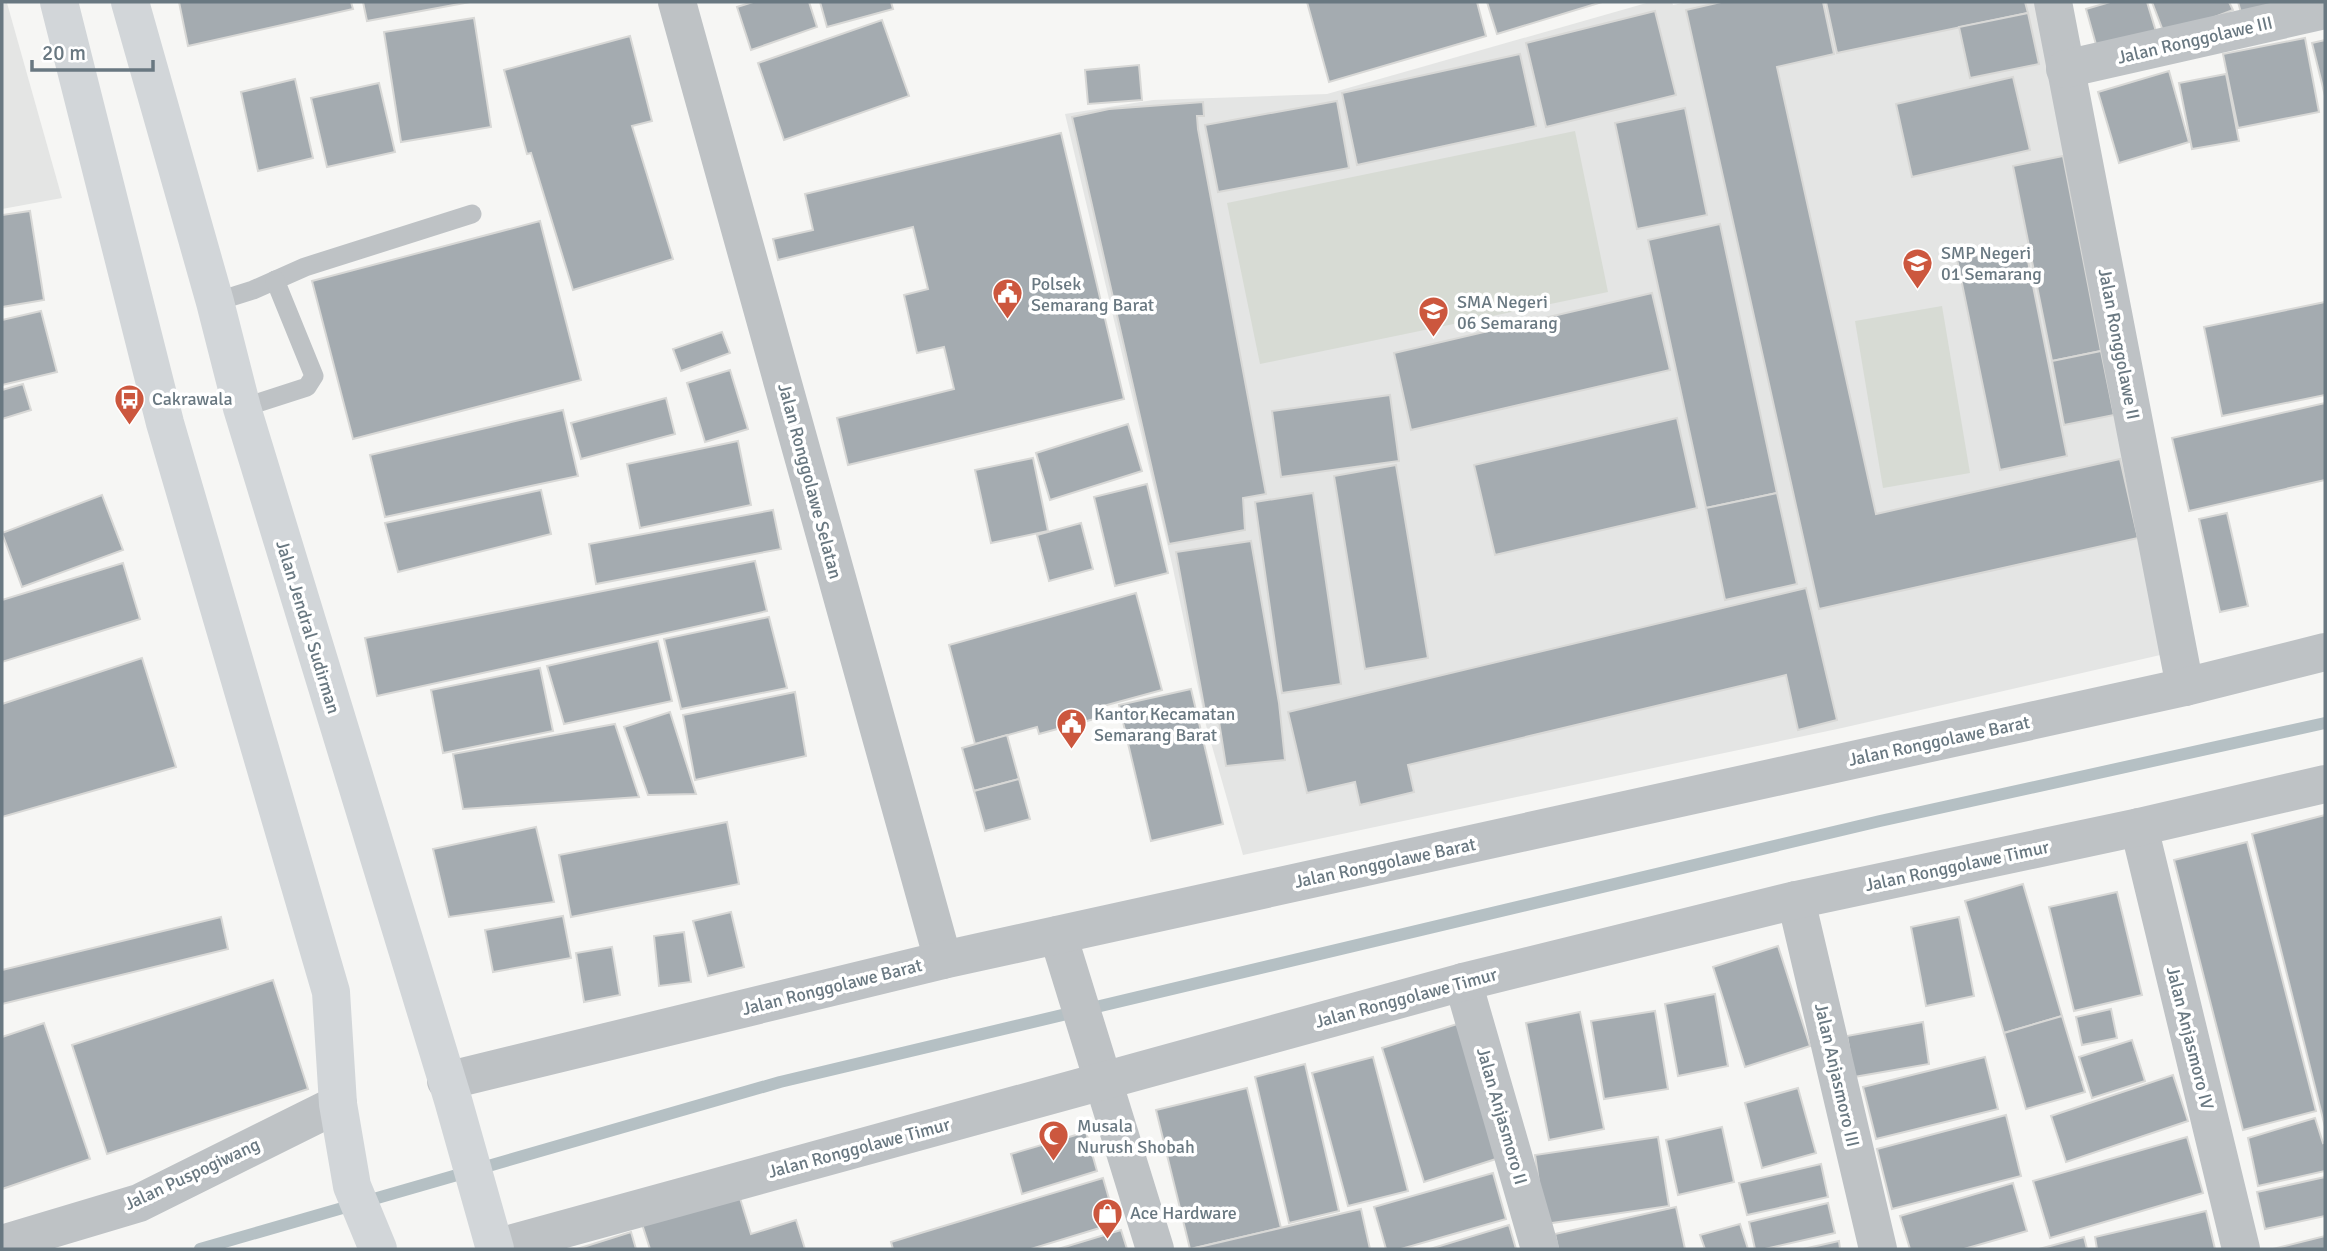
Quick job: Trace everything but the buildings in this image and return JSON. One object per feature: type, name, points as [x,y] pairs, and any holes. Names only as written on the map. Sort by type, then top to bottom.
[{"type":"highway","points":[[59,2],[165,423],[331,992],[340,1117],[352,1185],[376,1246]]},
{"type":"highway","name":"Jalan Jendral Sudirman","points":[[130,2],[215,302],[242,408],[495,1249]]},
{"type":"street","name":"Jalan Ronggolawe Selatan","points":[[677,2],[943,960]]},
{"type":"street","name":"Jalan Ronggolawe II","points":[[2053,2],[2185,687]]},
{"type":"street","name":"Jalan Ronggolawe III","points":[[2065,69],[2325,10]]},
{"type":"street","name":"Jalan Ronggolawe Barat","points":[[449,1090],[943,960],[1062,947],[2185,687],[2325,652]]},
{"type":"street","name":"Jalan Ronggolawe Timur","points":[[495,1249],[1100,1067],[1796,900],[2139,827],[2325,784]]},
{"type":"street","name":"Jalan Anjasmoro IV","points":[[2139,827],[2241,1249]]},
{"type":"street","name":"Jalan Anjasmoro III","points":[[1796,900],[1878,1249]]},
{"type":"street","points":[[1062,947],[1155,1249]]},
{"type":"street","name":"Jalan Anjasmoro II","points":[[1463,982],[1540,1249]]},
{"type":"street","name":"Jalan Puspogiwang","points":[[2,1244],[139,1203],[340,1117]]},
{"type":"lane","points":[[215,302],[253,290],[305,267],[472,214]]},
{"type":"lane","points":[[242,408],[307,387],[314,376],[275,280]]},
{"type":"shaded area","name":"SMA Negeri 06 Semarang","points":[[1650,2],[1672,2],[1673,5],[1688,2],[2038,2],[2169,653],[1842,728],[1243,855],[1206,725],[1172,564],[1065,114],[1153,100],[1327,94]]},
{"type":"shaded area","points":[[7,3],[62,198],[2,209],[2,4]]},
{"type":"shaded area","points":[[1575,131],[1608,292],[1260,364],[1227,203]]},
{"type":"shaded area","points":[[1942,306],[1970,473],[1883,488],[1855,321]]},
{"type":"waterway","points":[[200,1249],[780,1082],[1880,821],[2325,723]]},
{"type":"place","name":"SMP Negeri 01 Semarang","points":[[1918,290]]},
{"type":"place","name":"Polsek Semarang Barat","points":[[1008,321]]},
{"type":"place","name":"SMA Negeri 06 Semarang","points":[[1434,339]]},
{"type":"place","name":"Cakrawala","points":[[129,426]]},
{"type":"place","name":"Kantor Kecamatan Semarang Barat","points":[[1071,751]]},
{"type":"place","name":"Musala Nurush Shobah","points":[[1054,1163]]},
{"type":"place","name":"Ace Hardware","points":[[1107,1240]]}]
